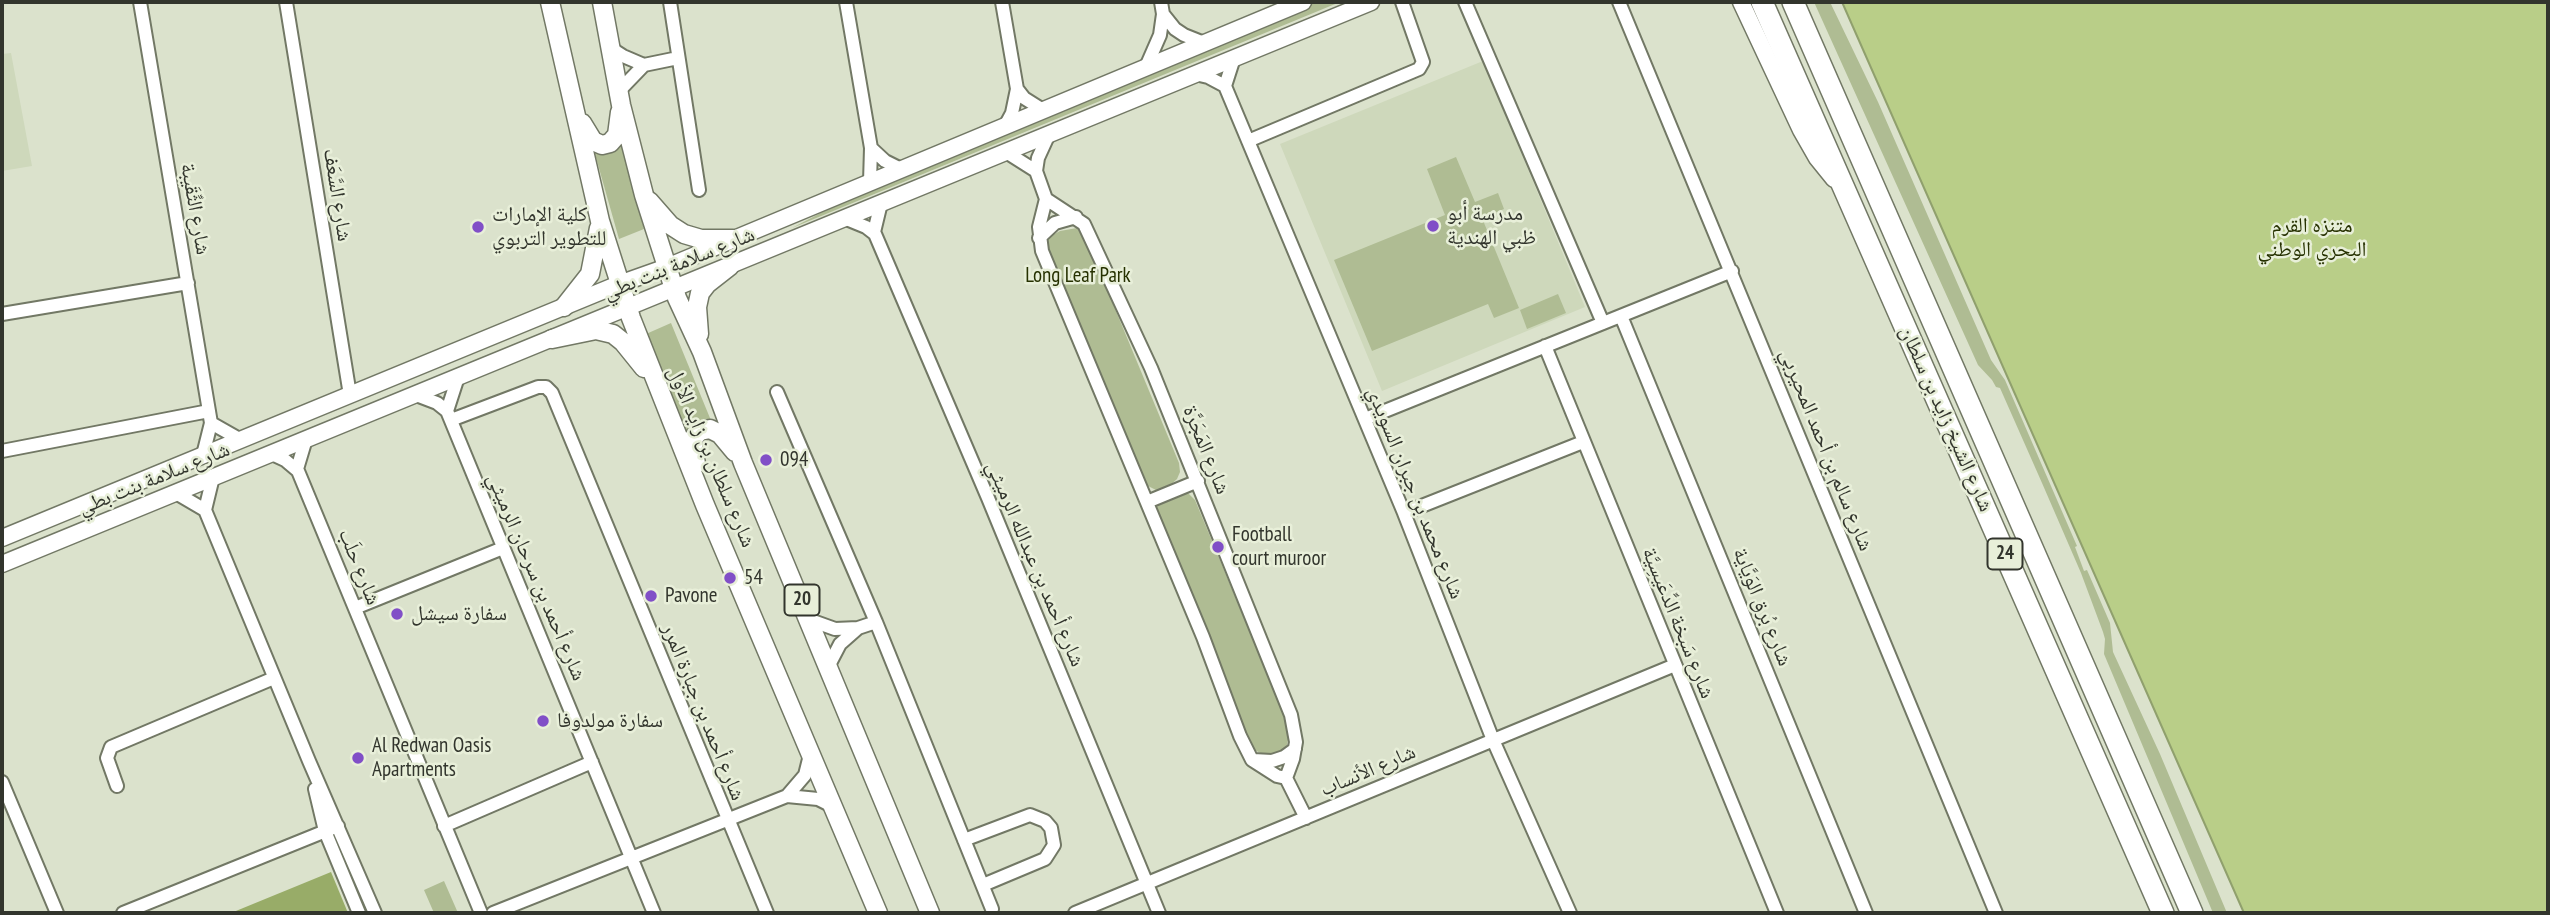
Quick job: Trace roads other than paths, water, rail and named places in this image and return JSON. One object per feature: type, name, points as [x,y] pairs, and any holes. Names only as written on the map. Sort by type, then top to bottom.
[{"type":"highway","name":"شارع الشيخ زايد بن سلطان","points":[[1762,2],[2163,913]]},
{"type":"highway","name":"شارع الشيخ زايد بن سلطان","points":[[1793,2],[2192,913]]},
{"type":"main road","name":"شارع سلطان بن زايد الأول","points":[[550,2],[600,221],[654,381],[878,913]]},
{"type":"main road","name":"شارع سلطان بن زايد الأول","points":[[602,2],[620,99],[644,195],[673,288],[702,352],[743,463],[930,913]]},
{"type":"main road","name":"شارع سلامة بنت بطي","points":[[2,538],[667,267],[1303,2]]},
{"type":"main road","name":"شارع سلامة بنت بطي","points":[[2,564],[1371,2]]},
{"type":"main road","points":[[1741,2],[1810,146],[1847,195]]},
{"type":"main road","points":[[569,94],[587,134],[602,145],[610,143],[617,135],[620,99]]},
{"type":"main road","points":[[644,195],[670,225],[684,234],[701,239],[733,239]]},
{"type":"main road","points":[[564,307],[590,274],[600,221]]},
{"type":"main road","points":[[702,352],[697,307],[700,293],[730,266]]},
{"type":"main road","points":[[552,339],[596,330],[613,334],[624,342],[654,381]]},
{"type":"main road","points":[[705,505],[693,446],[694,437],[700,430],[710,429],[720,434],[743,463]]},
{"type":"street","name":"شارع الثِّقَيبة","points":[[140,2],[210,417],[209,439],[203,455]]},
{"type":"street","name":"شارع السَّعَف","points":[[286,2],[350,395]]},
{"type":"street","points":[[670,2],[699,190]]},
{"type":"street","points":[[846,2],[872,148],[870,182]]},
{"type":"street","points":[[1002,2],[1017,89],[1012,113],[1005,126]]},
{"type":"street","points":[[1248,141],[1419,69],[1423,62],[1402,2]]},
{"type":"street","points":[[1465,2],[1603,323]]},
{"type":"street","name":"شارع سالم بن أحمد المحيربي","points":[[1619,2],[1996,913]]},
{"type":"street","points":[[1162,8],[1181,34],[1204,43]]},
{"type":"street","points":[[1146,67],[1158,40],[1162,8]]},
{"type":"street","points":[[609,47],[644,65],[678,58]]},
{"type":"street","points":[[1195,74],[1225,86],[1234,58]]},
{"type":"street","points":[[620,99],[644,65]]},
{"type":"street","name":"شارع محمد بن جبران السويدي","points":[[1225,86],[1404,513],[1493,740],[1570,913]]},
{"type":"street","points":[[1017,89],[1024,98],[1043,110]]},
{"type":"street","points":[[1049,134],[1038,158],[1036,171],[1046,199],[1039,238],[1042,251],[1203,637],[1240,736],[1252,760],[1277,776],[1286,778],[1306,818]]},
{"type":"street","points":[[872,148],[901,169]]},
{"type":"street","points":[[1006,152],[1036,171]]},
{"type":"street","name":"شارع المَجَرَّة","points":[[1046,199],[1084,224],[1141,342],[1291,715],[1296,734],[1295,749],[1286,778]]},
{"type":"street","points":[[844,218],[874,232],[881,203]]},
{"type":"street","points":[[1039,238],[1055,223],[1076,217]]},
{"type":"street","name":"شارع أحمد بن عبدالله الرميثي","points":[[874,232],[1159,913]]},
{"type":"street","points":[[1365,419],[1732,271]]},
{"type":"street","points":[[2,314],[188,283]]},
{"type":"street","name":"شارع بُرق الوَيَّاية","points":[[1621,316],[1866,913]]},
{"type":"street","name":"شارع سَبخة الدِّعَيسِيَّة","points":[[1545,346],[1777,913]]},
{"type":"street","points":[[449,416],[458,377]]},
{"type":"street","name":"شارع أحمد بن جبارة المرر","points":[[449,416],[538,387],[546,387],[552,393],[767,913]]},
{"type":"street","points":[[777,392],[876,622],[992,909]]},
{"type":"street","points":[[416,394],[436,403],[449,416]]},
{"type":"street","name":"شارع أحمد بن سرحان الرميثي","points":[[449,416],[654,913]]},
{"type":"street","points":[[2,451],[210,417],[241,440]]},
{"type":"street","points":[[272,454],[297,469],[306,439]]},
{"type":"street","points":[[1404,513],[1583,442]]},
{"type":"street","name":"شارع حلَب","points":[[297,469],[481,913]]},
{"type":"street","points":[[205,510],[213,477]]},
{"type":"street","points":[[1147,502],[1198,481]]},
{"type":"street","points":[[176,492],[205,510],[375,913]]},
{"type":"street","points":[[355,608],[503,548]]},
{"type":"street","points":[[810,620],[835,629],[858,628],[876,622]]},
{"type":"street","points":[[828,667],[840,644],[858,628]]},
{"type":"street","name":"شارع الأنساب","points":[[1075,913],[1675,666]]},
{"type":"street","points":[[117,786],[107,758],[111,747],[274,678]]},
{"type":"street","points":[[787,796],[805,775],[810,761],[810,747]]},
{"type":"street","points":[[1252,760],[1272,761],[1295,749]]},
{"type":"street","points":[[309,761],[325,831],[359,913]]},
{"type":"street","points":[[444,826],[592,762]]},
{"type":"street","points":[[2,782],[57,913]]},
{"type":"street","points":[[493,913],[787,796],[818,799],[835,807]]},
{"type":"street","points":[[964,839],[1030,815],[1038,817],[1051,828],[1054,845],[1045,859],[983,886]]},
{"type":"street","points":[[123,913],[338,826]]},
{"type":"place","name":"مدرسة أبو ظبي الهندية","points":[[1433,226]]},
{"type":"place","name":"كلية الإمارات للتطوير التربوي","points":[[478,227]]},
{"type":"place","name":"094","points":[[766,460]]},
{"type":"place","name":"Football court muroor","points":[[1218,547]]},
{"type":"place","name":"54","points":[[730,578]]},
{"type":"place","name":"Pavone","points":[[651,596]]},
{"type":"place","name":"سفارة سيشل","points":[[397,614]]},
{"type":"place","name":"سفارة مولدوفا","points":[[543,721]]},
{"type":"place","name":"Al Redwan Oasis Apartments","points":[[358,758]]},
{"type":"park label","name":"متنزه القرم البحري الوطني","points":[[2312,238]]},
{"type":"park label","name":"Long Leaf Park","points":[[1078,276]]}]
